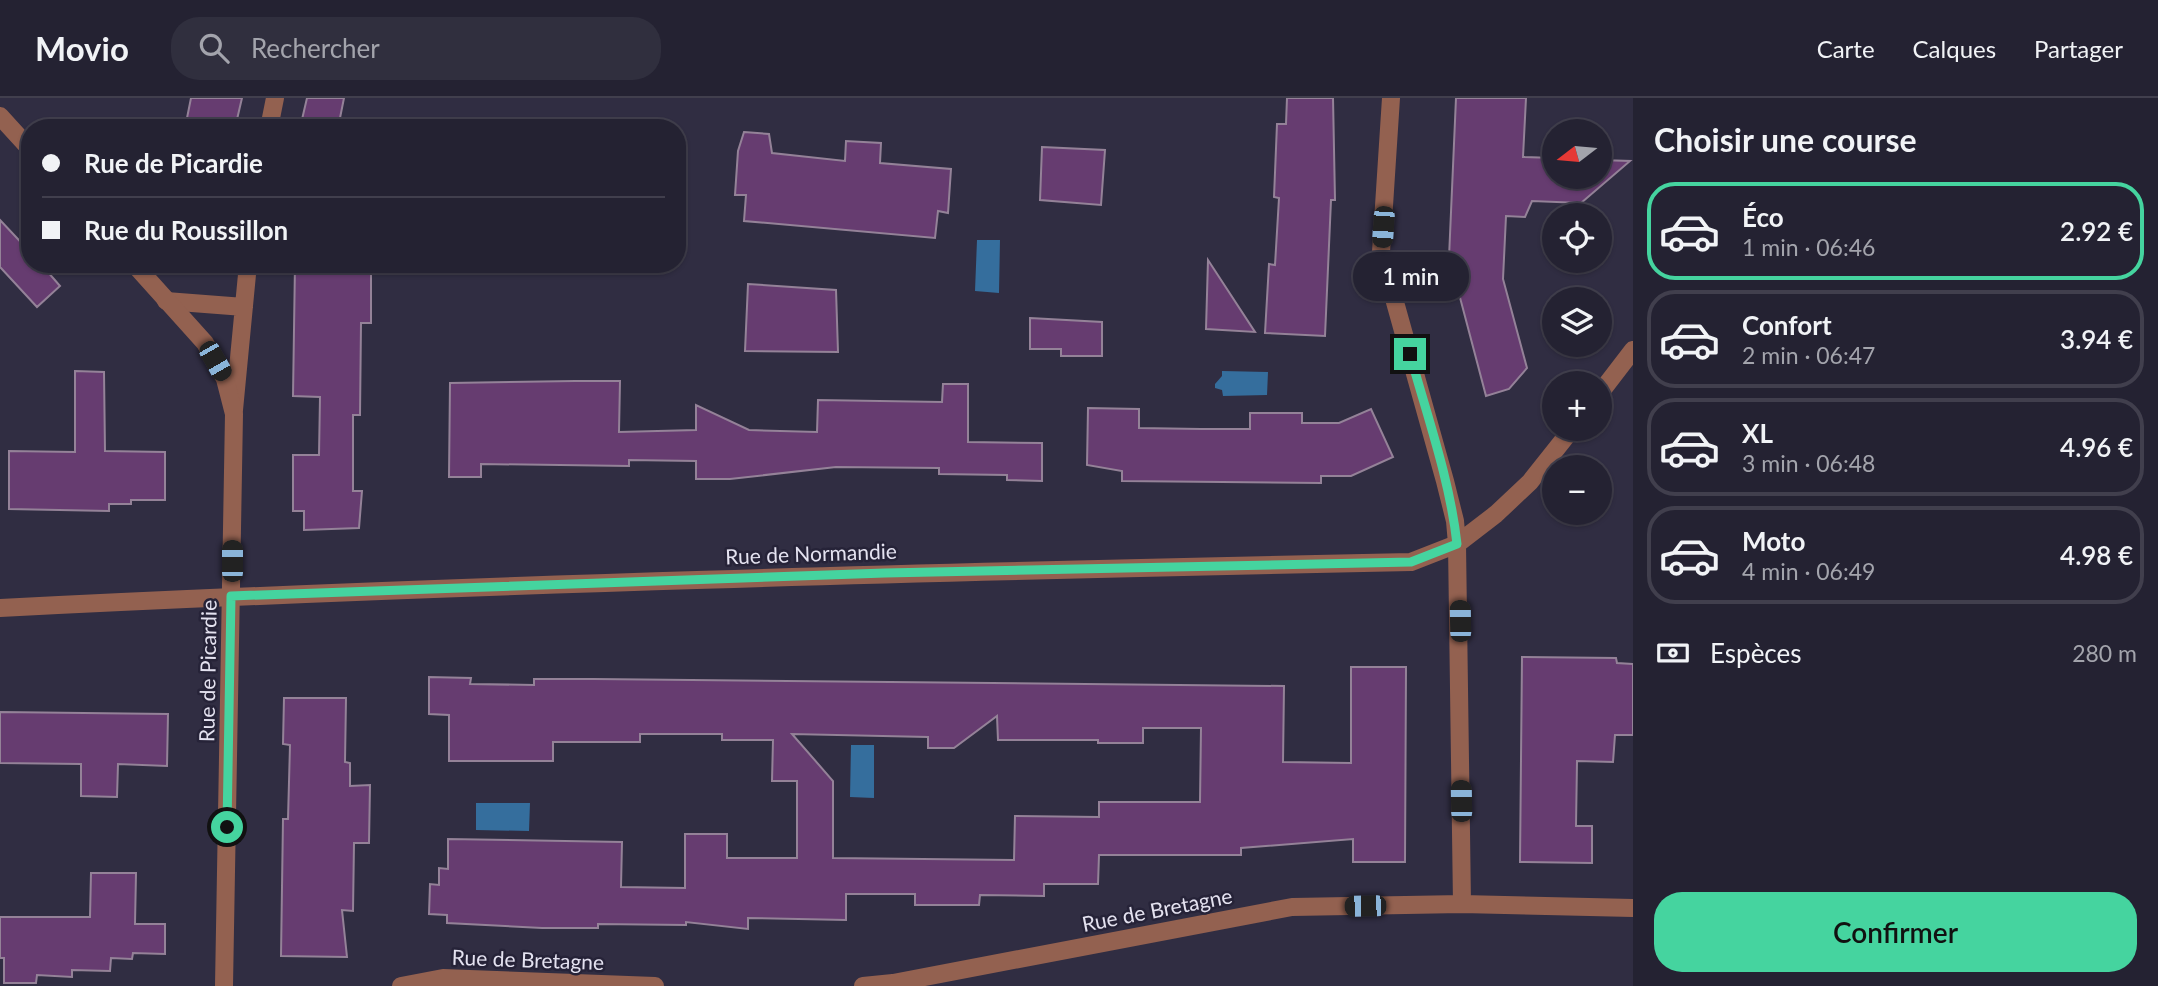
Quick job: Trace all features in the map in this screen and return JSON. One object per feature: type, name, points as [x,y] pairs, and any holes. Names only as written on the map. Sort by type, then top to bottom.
[{"type":"street","points":[[271,119],[275,98]]},
{"type":"street","points":[[1391,98],[1381,253],[1455,521],[1462,904]]},
{"type":"street","points":[[0,116],[21,139]]},
{"type":"street","name":"Rue de Picardie","points":[[142,273],[205,344],[225,379],[234,414],[224,986]]},
{"type":"street","points":[[234,414],[247,273]]},
{"type":"street","points":[[166,301],[244,307]]},
{"type":"street","points":[[1612,377],[1633,350]]},
{"type":"street","name":"Rue de Normandie","points":[[0,608],[231,596],[885,573],[1411,562],[1457,544],[1530,482],[1562,441]]},
{"type":"street","name":"Rue de Bretagne","points":[[863,986],[1292,907],[1462,904],[1633,908]]},
{"type":"street","name":"Rue de Bretagne","points":[[401,986],[443,978],[655,986]]},
{"type":"water","points":[[977,240],[1000,240],[999,293],[975,291]]},
{"type":"water","points":[[1222,371],[1268,372],[1267,395],[1223,396],[1222,390],[1215,388]]},
{"type":"water","points":[[851,745],[874,745],[874,798],[850,797]]},
{"type":"water","points":[[476,803],[530,803],[529,831],[476,830]]},
{"type":"building","points":[[191,98],[242,98],[237,119],[187,119]]},
{"type":"building","points":[[307,98],[344,98],[340,119],[302,119]]},
{"type":"building","points":[[1287,98],[1333,98],[1335,200],[1331,200],[1325,336],[1265,333],[1269,264],[1275,265],[1279,198],[1274,197],[1277,124],[1286,124]]},
{"type":"building","points":[[1456,98],[1526,98],[1523,157],[1542,158],[1542,189],[1597,189],[1581,203],[1532,201],[1525,217],[1506,216],[1503,279],[1527,368],[1509,389],[1486,396],[1458,290],[1460,259],[1449,258]]},
{"type":"building","points":[[744,132],[769,134],[772,153],[845,161],[846,141],[881,143],[880,163],[951,169],[948,213],[938,211],[935,238],[744,221],[746,195],[735,195],[738,151]]},
{"type":"building","points":[[1042,147],[1105,150],[1101,205],[1040,200]]},
{"type":"building","points":[[1612,160],[1630,161],[1612,176]]},
{"type":"building","points":[[0,220],[21,242],[21,273],[49,273],[60,286],[37,307],[0,267]]},
{"type":"building","points":[[1208,260],[1255,332],[1206,329]]},
{"type":"building","points":[[295,273],[371,273],[371,323],[361,323],[360,415],[353,415],[353,491],[362,491],[359,528],[304,530],[304,511],[293,511],[293,455],[319,455],[320,397],[293,396]]},
{"type":"building","points":[[748,284],[836,290],[838,352],[745,351]]},
{"type":"building","points":[[1030,318],[1102,322],[1102,356],[1061,356],[1061,349],[1030,349]]},
{"type":"building","points":[[75,371],[104,372],[105,451],[165,452],[165,500],[131,500],[131,504],[109,504],[109,511],[9,509],[9,451],[75,452]]},
{"type":"building","points":[[620,381],[619,432],[696,430],[696,405],[749,430],[817,432],[818,400],[942,402],[943,384],[968,384],[968,442],[1042,443],[1042,481],[1007,480],[1007,475],[939,474],[939,468],[836,467],[730,479],[696,479],[696,461],[629,460],[629,466],[481,464],[481,477],[449,477],[450,383]]},
{"type":"building","points":[[1088,408],[1139,409],[1139,428],[1201,429],[1250,429],[1250,413],[1302,413],[1302,423],[1339,423],[1371,409],[1393,457],[1351,476],[1321,476],[1321,483],[1122,481],[1122,471],[1087,465]]},
{"type":"building","points":[[1522,657],[1616,658],[1617,663],[1633,664],[1633,735],[1615,735],[1613,762],[1577,761],[1576,826],[1592,826],[1592,863],[1520,862]]},
{"type":"building","points":[[1351,667],[1406,667],[1405,862],[1353,862],[1353,839],[1241,848],[1241,855],[1099,855],[1098,884],[1044,884],[1044,896],[980,895],[979,905],[915,905],[915,894],[846,894],[846,920],[748,918],[748,929],[686,922],[686,925],[598,924],[598,928],[542,928],[447,923],[447,915],[429,914],[430,884],[439,885],[439,868],[448,869],[448,839],[622,842],[621,887],[685,888],[685,834],[727,834],[727,858],[797,858],[797,781],[772,781],[773,740],[722,740],[722,734],[640,734],[640,742],[553,742],[553,761],[449,761],[449,715],[429,714],[429,677],[471,678],[470,684],[534,685],[534,679],[594,679],[1284,686],[1283,762],[1351,763]],"holes":[[[997,716],[998,740],[1143,743],[1143,728],[1201,728],[1200,802],[1099,802],[1099,817],[1015,816],[1014,860],[833,858],[833,781],[792,734],[928,737],[928,748],[954,748]]]},
{"type":"building","points":[[284,698],[346,698],[345,762],[350,763],[350,786],[370,785],[369,843],[354,843],[353,911],[342,910],[347,957],[281,956],[283,819],[288,819],[290,745],[283,744]]},
{"type":"building","points":[[0,712],[168,714],[167,766],[118,764],[117,797],[81,796],[81,764],[0,763]]},
{"type":"building","points":[[91,873],[136,873],[135,924],[165,924],[165,954],[133,953],[132,959],[111,958],[110,971],[72,970],[72,977],[37,975],[36,983],[4,983],[4,958],[0,958],[0,917],[90,917]]},
{"type":"route","points":[[227,827],[231,596],[885,573],[1411,562],[1457,544],[1455,521],[1410,354]]}]
